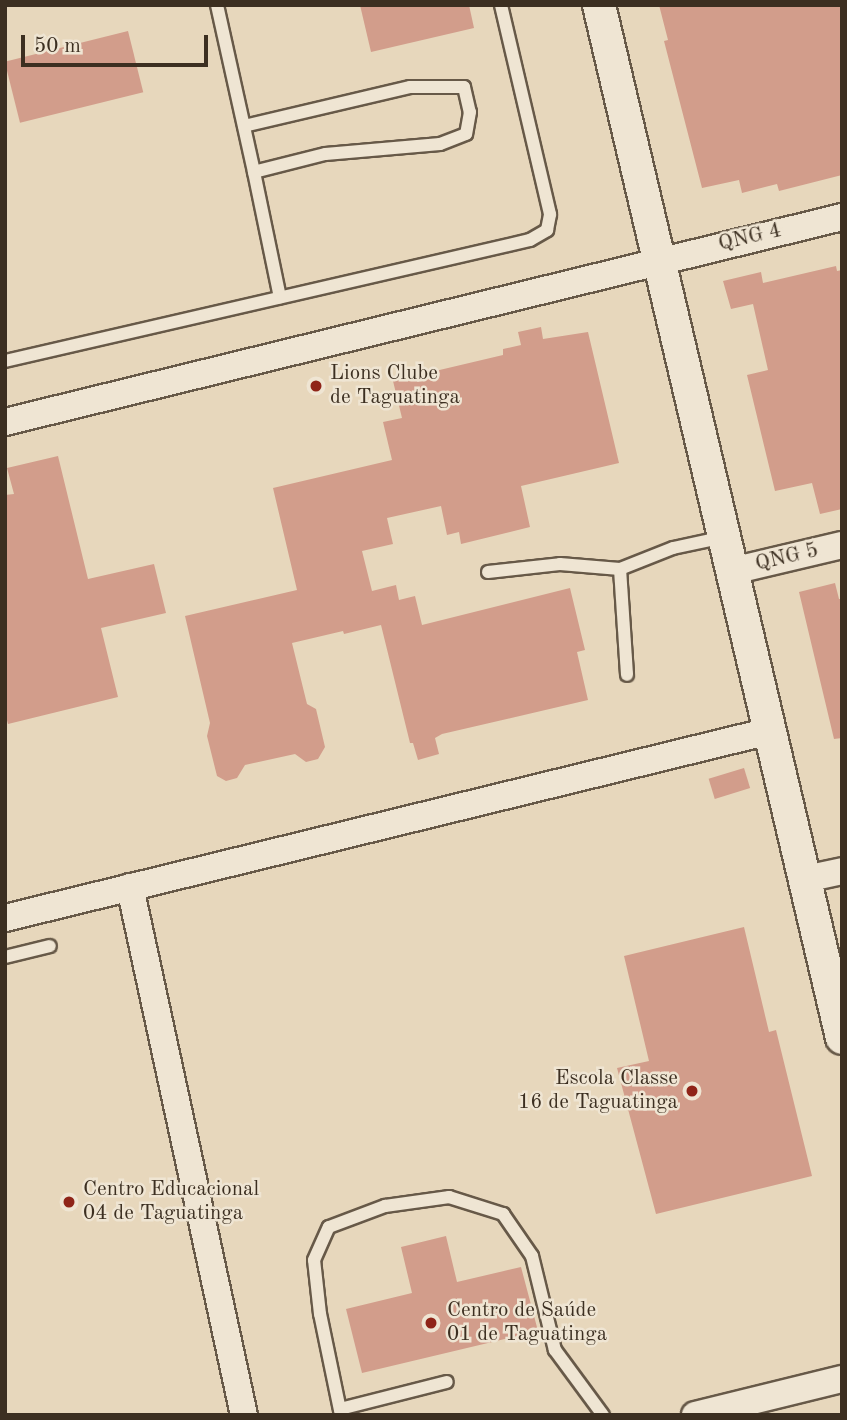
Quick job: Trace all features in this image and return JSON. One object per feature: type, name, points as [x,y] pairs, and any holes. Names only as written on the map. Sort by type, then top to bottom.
[{"type":"street","points":[[599,5],[842,1038]]},
{"type":"street","name":"QNG 4","points":[[5,422],[842,217]]},
{"type":"street","name":"QNG 5","points":[[732,571],[842,545]]},
{"type":"street","points":[[5,918],[770,732]]},
{"type":"street","points":[[804,879],[842,871]]},
{"type":"street","points":[[130,887],[244,1415]]},
{"type":"street","points":[[695,1415],[842,1379]]},
{"type":"lane","points":[[217,5],[281,297]]},
{"type":"lane","points":[[5,361],[530,240],[547,230],[550,214],[501,5]]},
{"type":"lane","points":[[244,126],[410,87],[464,87],[470,112],[466,134],[440,144],[324,154],[254,172]]},
{"type":"lane","points":[[488,572],[560,564],[620,569],[673,548],[724,537]]},
{"type":"lane","points":[[620,569],[627,675]]},
{"type":"lane","points":[[5,957],[50,946]]},
{"type":"lane","points":[[447,1382],[340,1412],[320,1314],[314,1260],[329,1227],[385,1206],[449,1196],[503,1214],[532,1256],[555,1350],[603,1415]]},
{"type":"building","points":[[360,5],[469,5],[474,28],[371,52]]},
{"type":"building","points":[[659,5],[842,5],[842,175],[779,191],[777,184],[742,193],[739,180],[702,188],[664,41],[668,40]]},
{"type":"building","points":[[128,31],[143,92],[20,123],[5,62]]},
{"type":"building","points":[[836,266],[837,271],[842,270],[842,509],[820,514],[812,483],[775,491],[747,375],[768,370],[753,304],[731,309],[723,281],[761,272],[763,283]]},
{"type":"building","points":[[541,327],[543,339],[588,332],[619,463],[521,486],[530,527],[461,544],[459,532],[447,535],[441,506],[387,518],[393,544],[362,551],[372,591],[396,585],[399,600],[415,596],[422,625],[570,588],[585,650],[577,652],[588,700],[442,734],[435,738],[439,754],[418,760],[413,743],[410,743],[381,625],[344,634],[343,631],[292,643],[307,704],[316,709],[325,747],[318,759],[306,762],[295,754],[245,765],[237,778],[226,781],[217,776],[207,736],[210,723],[185,616],[297,590],[273,488],[392,460],[383,422],[402,418],[393,381],[503,355],[503,349],[521,345],[518,332]]},
{"type":"building","points":[[58,456],[88,579],[154,564],[166,613],[101,628],[118,697],[8,724],[5,713],[5,495],[14,494],[7,468]]},
{"type":"building","points":[[835,583],[839,599],[842,599],[842,738],[834,739],[799,592]]},
{"type":"building","points":[[744,768],[750,788],[715,799],[709,779]]},
{"type":"building","points":[[744,927],[769,1032],[776,1030],[812,1176],[656,1214],[617,1068],[649,1061],[624,956]]},
{"type":"building","points":[[446,1236],[457,1282],[521,1267],[538,1331],[362,1373],[346,1309],[412,1293],[401,1247]]},
{"type":"place","name":"Lions Clube de Taguatinga","points":[[316,386]]},
{"type":"place","name":"Escola Classe 16 de Taguatinga","points":[[692,1091]]},
{"type":"place","name":"Centro Educacional 04 de Taguatinga","points":[[69,1202]]},
{"type":"place","name":"Centro de Saúde 01 de Taguatinga","points":[[431,1323]]}]
